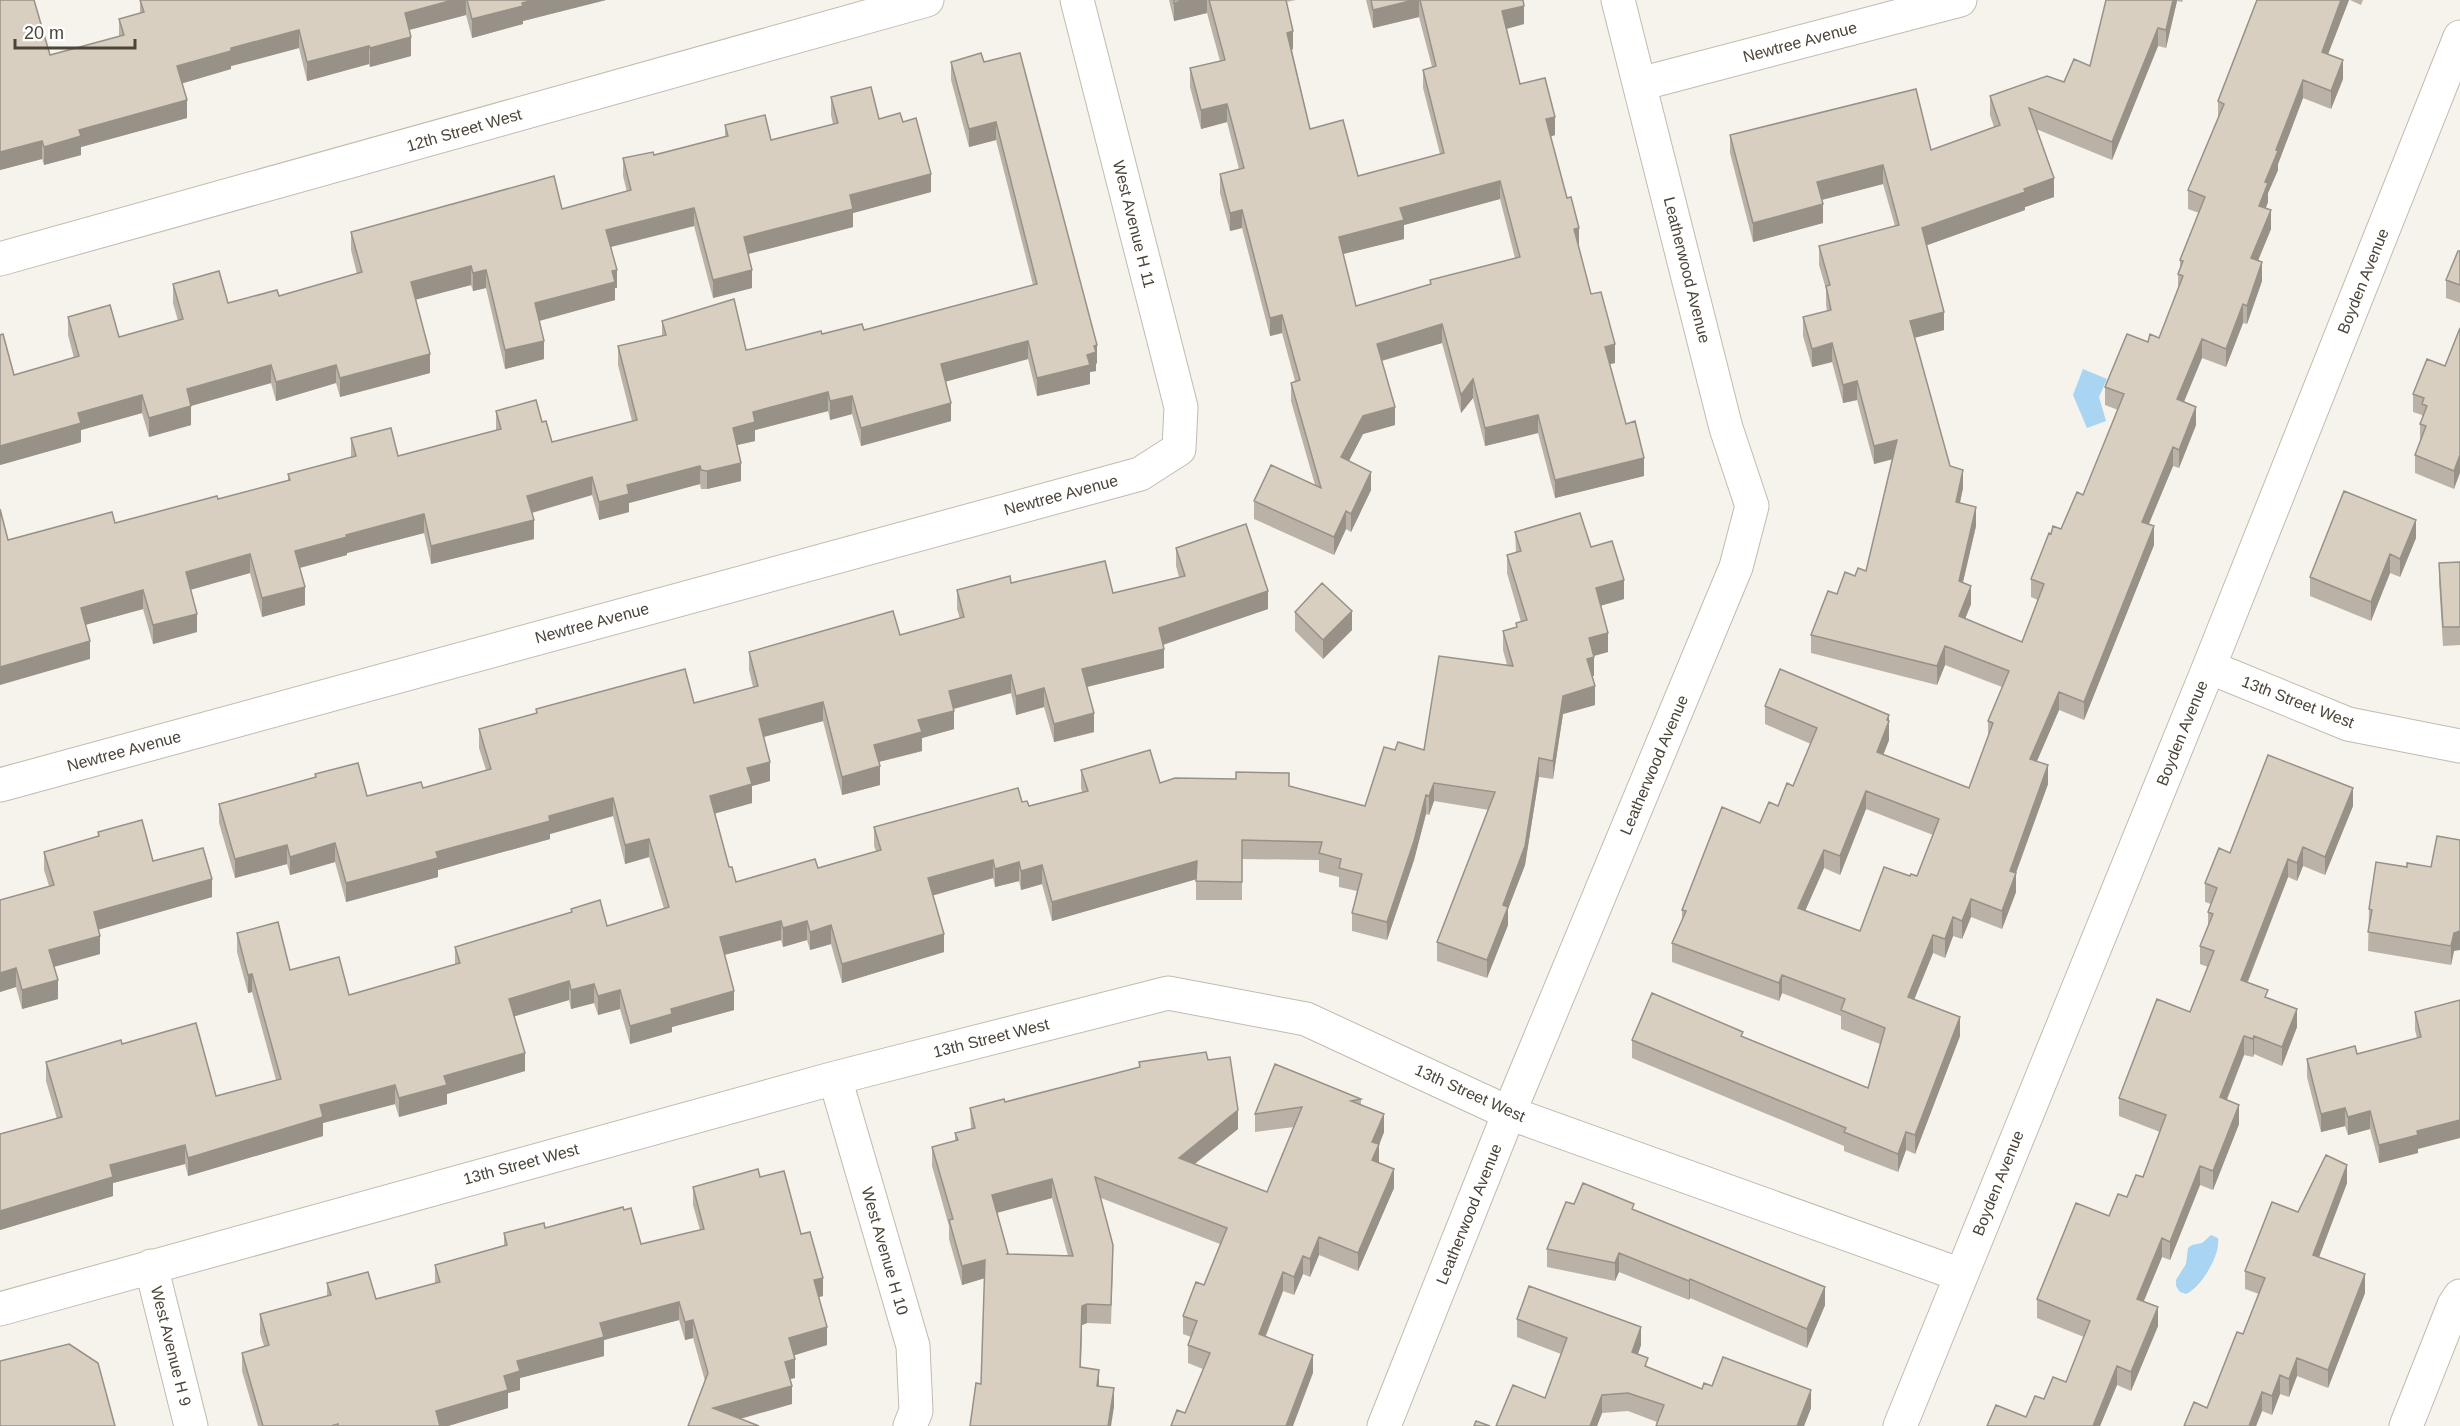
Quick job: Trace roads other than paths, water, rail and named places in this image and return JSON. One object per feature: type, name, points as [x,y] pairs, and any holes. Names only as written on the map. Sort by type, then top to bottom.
[{"type":"street","name":"12th Street West","points":[[0,259],[927,0]]},
{"type":"street","name":"West Avenue H 11","points":[[1077,0],[1181,407],[1179,449]]},
{"type":"street","name":"Leatherwood Avenue","points":[[1384,1426],[1509,1113],[1736,567],[1752,506],[1726,428],[1618,0]]},
{"type":"street","name":"Newtree Avenue","points":[[1640,84],[1960,0]]},
{"type":"street","name":"Boyden Avenue","points":[[1900,1426],[2209,667],[2460,37]]},
{"type":"street","name":"Newtree Avenue","points":[[0,785],[1140,474],[1179,449]]},
{"type":"street","name":"13th Street West","points":[[2209,667],[2348,724],[2460,746]]},
{"type":"street","name":"13th Street West","points":[[0,1310],[151,1266],[835,1078],[1168,993],[1306,1019],[1509,1113],[1961,1275]]},
{"type":"street","name":"West Avenue H 10","points":[[835,1078],[913,1346],[916,1411],[910,1426]]},
{"type":"street","name":"West Avenue H 9","points":[[151,1266],[191,1426]]},
{"type":"street","points":[[2406,1426],[2454,1305],[2460,1296]]},
{"type":"water","points":[[2083,369],[2107,379],[2099,397],[2106,421],[2087,428],[2073,395]]},
{"type":"water","points":[[2211,1235],[2218,1238],[2218,1245],[2209,1270],[2192,1291],[2186,1294],[2180,1292],[2176,1286],[2176,1280],[2186,1264],[2188,1248],[2202,1243]]}]
